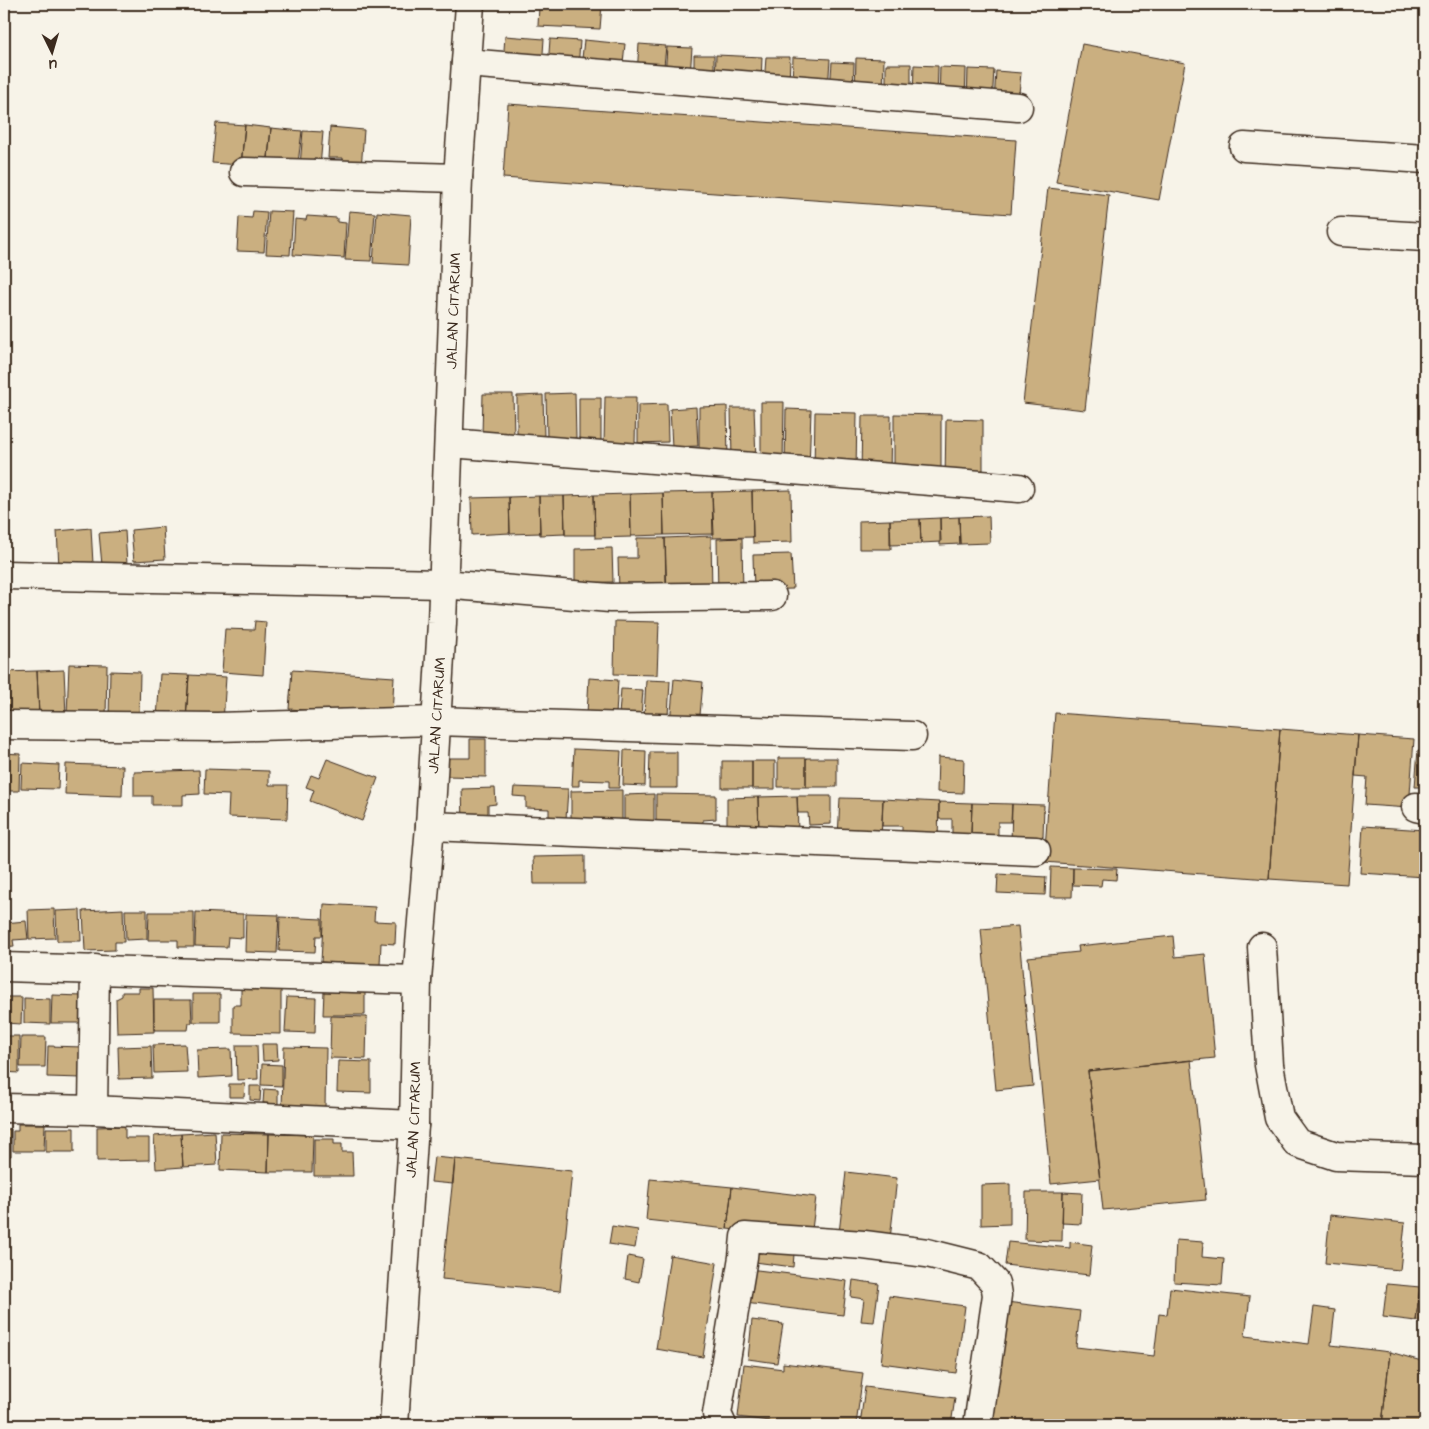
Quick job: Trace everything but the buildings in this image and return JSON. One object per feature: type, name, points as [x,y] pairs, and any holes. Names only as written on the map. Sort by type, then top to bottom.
[{"type":"street","name":"JALAN CITARUM","points":[[394,1425],[414,1125],[417,980],[430,826],[442,623],[450,443],[458,178],[470,4]]},
{"type":"street","points":[[466,63],[1018,107]]},
{"type":"street","points":[[1244,147],[1425,159]]},
{"type":"street","points":[[244,172],[458,178]]},
{"type":"street","points":[[1341,232],[1425,237]]},
{"type":"street","points":[[450,443],[1019,488]]},
{"type":"street","points":[[4,575],[443,588],[610,598],[772,596]]},
{"type":"street","points":[[4,726],[217,727],[436,721],[912,736]]},
{"type":"street","points":[[430,826],[1036,851]]},
{"type":"street","points":[[1262,947],[1269,1065],[1279,1118],[1297,1143],[1336,1156],[1425,1159]]},
{"type":"street","points":[[4,967],[417,980]]},
{"type":"street","points":[[93,1110],[94,969]]},
{"type":"street","points":[[4,1108],[93,1110],[414,1125]]},
{"type":"street","points":[[722,1425],[717,1414],[745,1237],[891,1248],[927,1253],[979,1266],[995,1283],[997,1295],[978,1425]]}]
